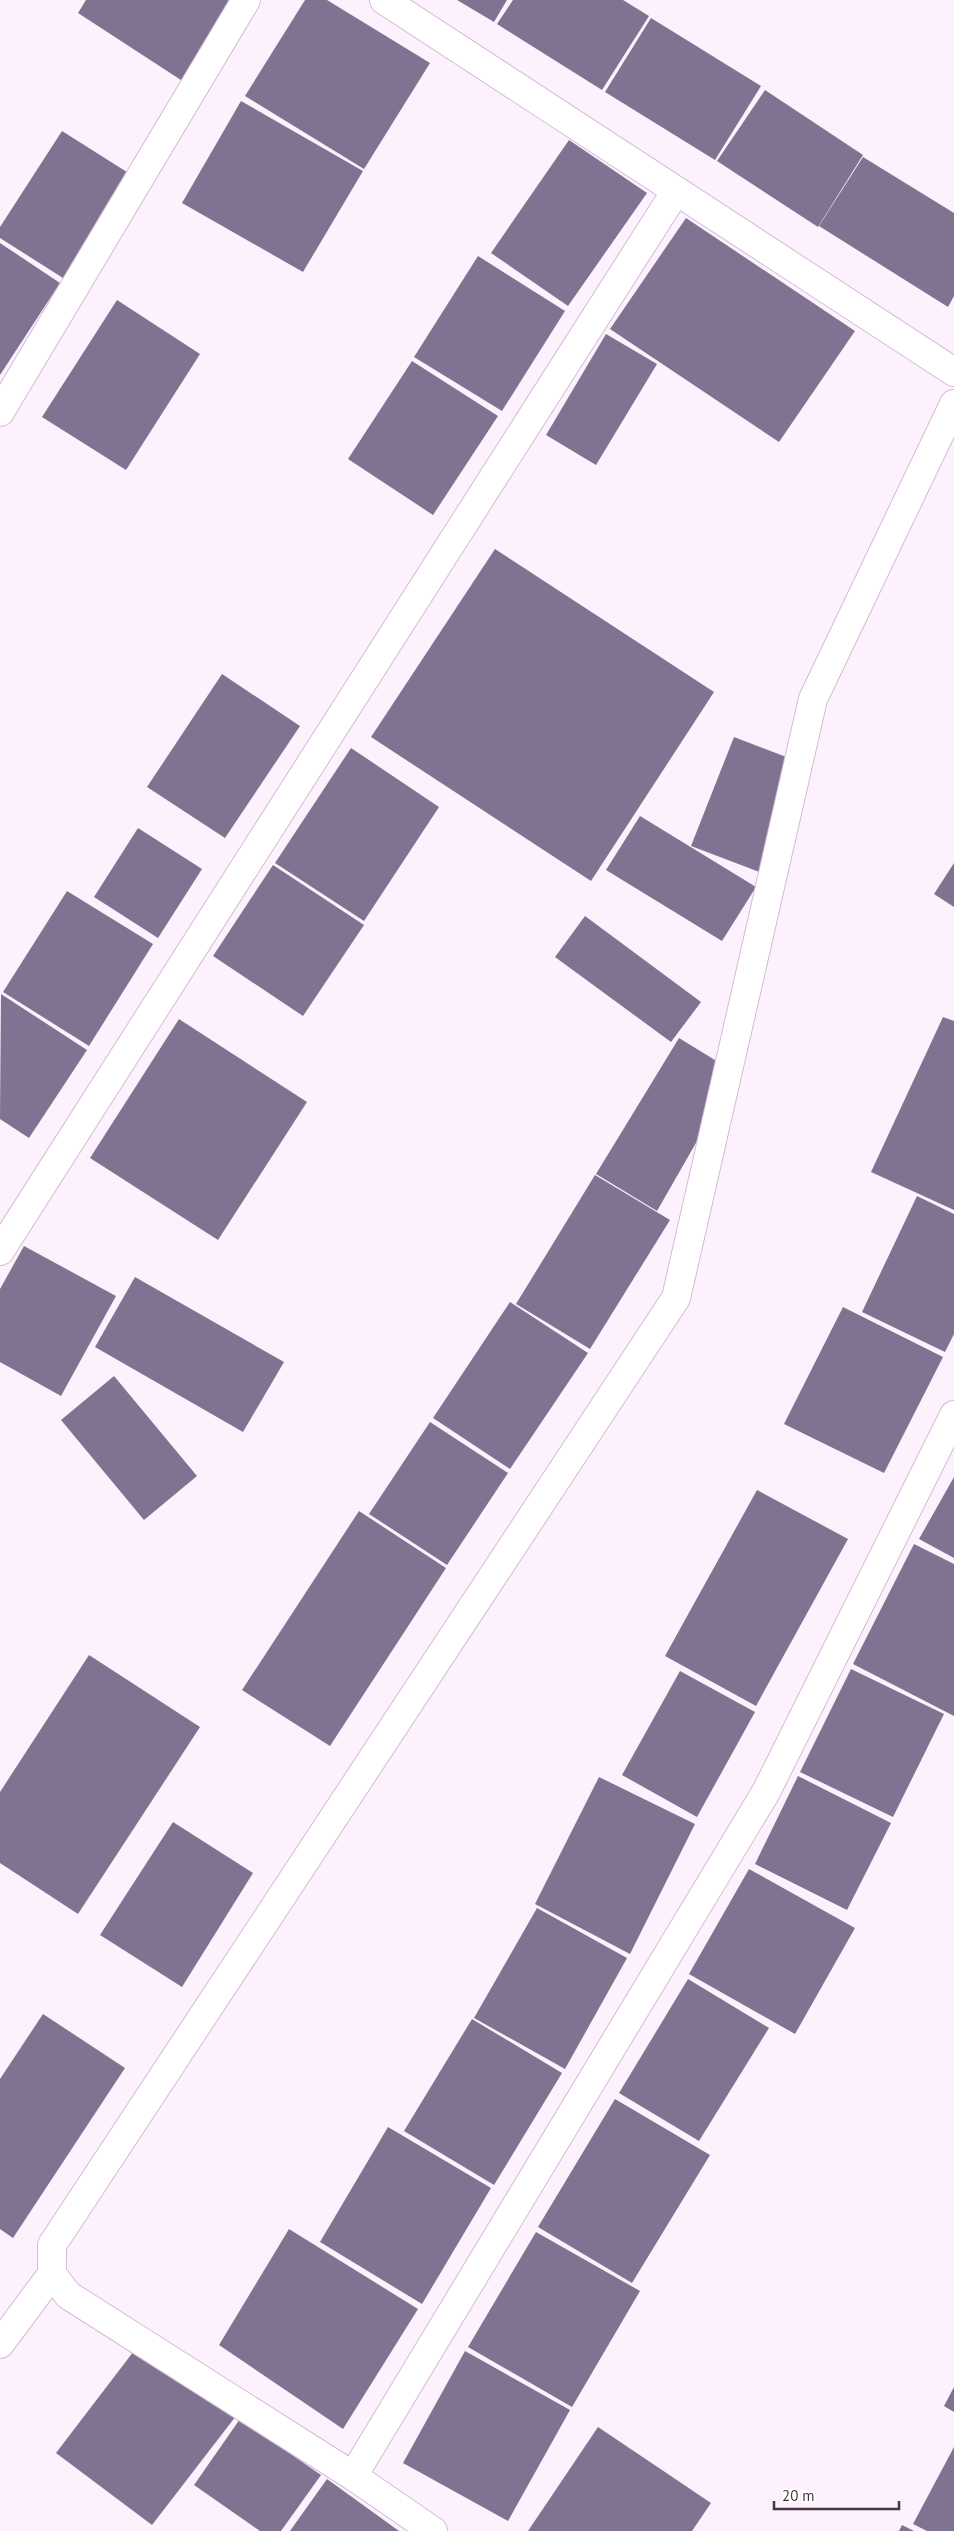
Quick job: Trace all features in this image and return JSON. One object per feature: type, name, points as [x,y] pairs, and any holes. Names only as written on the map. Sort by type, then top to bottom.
[{"type":"street","points":[[0,412],[246,0]]},
{"type":"street","points":[[384,0],[954,372]]},
{"type":"street","points":[[0,1251],[676,191]]},
{"type":"street","points":[[0,2344],[52,2274],[52,2246],[676,1298],[813,699],[954,404]]},
{"type":"street","points":[[353,2476],[766,1792],[954,1415]]},
{"type":"street","points":[[52,2274],[68,2295],[353,2476],[433,2531]]},
{"type":"building","points":[[86,0],[238,0],[184,82],[78,13]]},
{"type":"building","points":[[305,0],[327,0],[430,63],[364,169],[245,96]]},
{"type":"building","points":[[457,0],[507,0],[494,22]]},
{"type":"building","points":[[513,0],[623,0],[649,16],[602,90],[497,24]]},
{"type":"building","points":[[651,18],[761,86],[715,160],[605,92]]},
{"type":"building","points":[[765,90],[863,155],[818,227],[717,161]]},
{"type":"building","points":[[241,101],[363,171],[303,272],[182,203]]},
{"type":"building","points":[[62,131],[130,174],[63,278],[0,238],[0,227]]},
{"type":"building","points":[[569,140],[647,193],[568,306],[491,253]]},
{"type":"building","points":[[863,157],[954,213],[954,296],[948,307],[819,226]]},
{"type":"building","points":[[686,218],[855,331],[779,442],[610,329]]},
{"type":"building","points":[[0,243],[60,283],[0,375]]},
{"type":"building","points":[[478,256],[565,311],[502,411],[414,357]]},
{"type":"building","points":[[117,300],[200,354],[126,470],[42,417]]},
{"type":"building","points":[[606,334],[657,364],[596,465],[546,435]]},
{"type":"building","points":[[412,361],[498,416],[433,515],[348,459]]},
{"type":"building","points":[[495,549],[714,692],[591,881],[371,737]]},
{"type":"building","points":[[222,674],[300,726],[225,838],[147,787]]},
{"type":"building","points":[[734,737],[810,766],[767,875],[691,846]]},
{"type":"building","points":[[351,748],[439,807],[364,921],[275,863]]},
{"type":"building","points":[[640,816],[756,887],[722,941],[606,870]]},
{"type":"building","points":[[138,828],[202,869],[158,938],[94,897]]},
{"type":"building","points":[[954,863],[954,907],[934,894]]},
{"type":"building","points":[[273,865],[364,925],[303,1016],[213,956]]},
{"type":"building","points":[[67,891],[153,944],[89,1046],[3,992]]},
{"type":"building","points":[[585,916],[701,1002],[671,1042],[555,957]]},
{"type":"building","points":[[1,994],[87,1050],[29,1138],[0,1119]]},
{"type":"building","points":[[943,1017],[954,1021],[954,1210],[871,1172]]},
{"type":"building","points":[[179,1019],[307,1102],[218,1240],[90,1158]]},
{"type":"building","points":[[679,1038],[736,1073],[657,1211],[596,1174]]},
{"type":"building","points":[[595,1175],[670,1220],[590,1349],[516,1304]]},
{"type":"building","points":[[917,1196],[954,1214],[954,1334],[945,1352],[862,1312]]},
{"type":"building","points":[[24,1246],[116,1296],[61,1396],[0,1362],[0,1289]]},
{"type":"building","points":[[135,1277],[284,1362],[243,1432],[95,1347]]},
{"type":"building","points":[[510,1302],[588,1353],[510,1469],[433,1418]]},
{"type":"building","points":[[843,1307],[943,1357],[884,1473],[784,1424]]},
{"type":"building","points":[[114,1376],[197,1476],[144,1520],[61,1420]]},
{"type":"building","points":[[430,1422],[508,1473],[447,1565],[369,1514]]},
{"type":"building","points":[[954,1477],[954,1558],[919,1539]]},
{"type":"building","points":[[757,1490],[848,1539],[756,1706],[665,1656]]},
{"type":"building","points":[[359,1511],[446,1568],[330,1746],[242,1690]]},
{"type":"building","points":[[914,1544],[954,1564],[954,1716],[853,1664]]},
{"type":"building","points":[[89,1655],[200,1727],[78,1914],[0,1863],[0,1792]]},
{"type":"building","points":[[851,1669],[944,1714],[893,1817],[800,1772]]},
{"type":"building","points":[[680,1671],[755,1712],[697,1817],[622,1775]]},
{"type":"building","points":[[798,1776],[891,1823],[847,1910],[755,1864]]},
{"type":"building","points":[[599,1777],[695,1824],[630,1954],[535,1904]]},
{"type":"building","points":[[173,1822],[253,1873],[182,1987],[100,1935]]},
{"type":"building","points":[[749,1869],[855,1928],[795,2034],[689,1974]]},
{"type":"building","points":[[537,1908],[627,1958],[565,2069],[474,2018]]},
{"type":"building","points":[[688,1979],[769,2028],[699,2141],[619,2093]]},
{"type":"building","points":[[43,2014],[125,2068],[13,2238],[0,2229],[0,2079]]},
{"type":"building","points":[[472,2019],[562,2073],[494,2185],[404,2131]]},
{"type":"building","points":[[615,2099],[710,2155],[632,2283],[538,2227]]},
{"type":"building","points":[[388,2127],[491,2188],[422,2304],[320,2242]]},
{"type":"building","points":[[289,2229],[418,2309],[343,2429],[219,2345]]},
{"type":"building","points":[[536,2232],[640,2291],[572,2407],[468,2347]]},
{"type":"building","points":[[140,2343],[236,2416],[152,2525],[56,2453]]},
{"type":"building","points":[[465,2351],[570,2410],[508,2521],[403,2463]]},
{"type":"building","points":[[954,2387],[954,2412],[944,2406]]},
{"type":"building","points":[[240,2419],[321,2475],[281,2531],[260,2531],[194,2485]]},
{"type":"building","points":[[598,2427],[711,2503],[692,2531],[528,2531]]},
{"type":"building","points":[[954,2447],[954,2531],[927,2531],[913,2524]]},
{"type":"building","points":[[327,2479],[399,2531],[290,2531]]},
{"type":"building","points":[[902,2525],[914,2531],[899,2531]]}]
